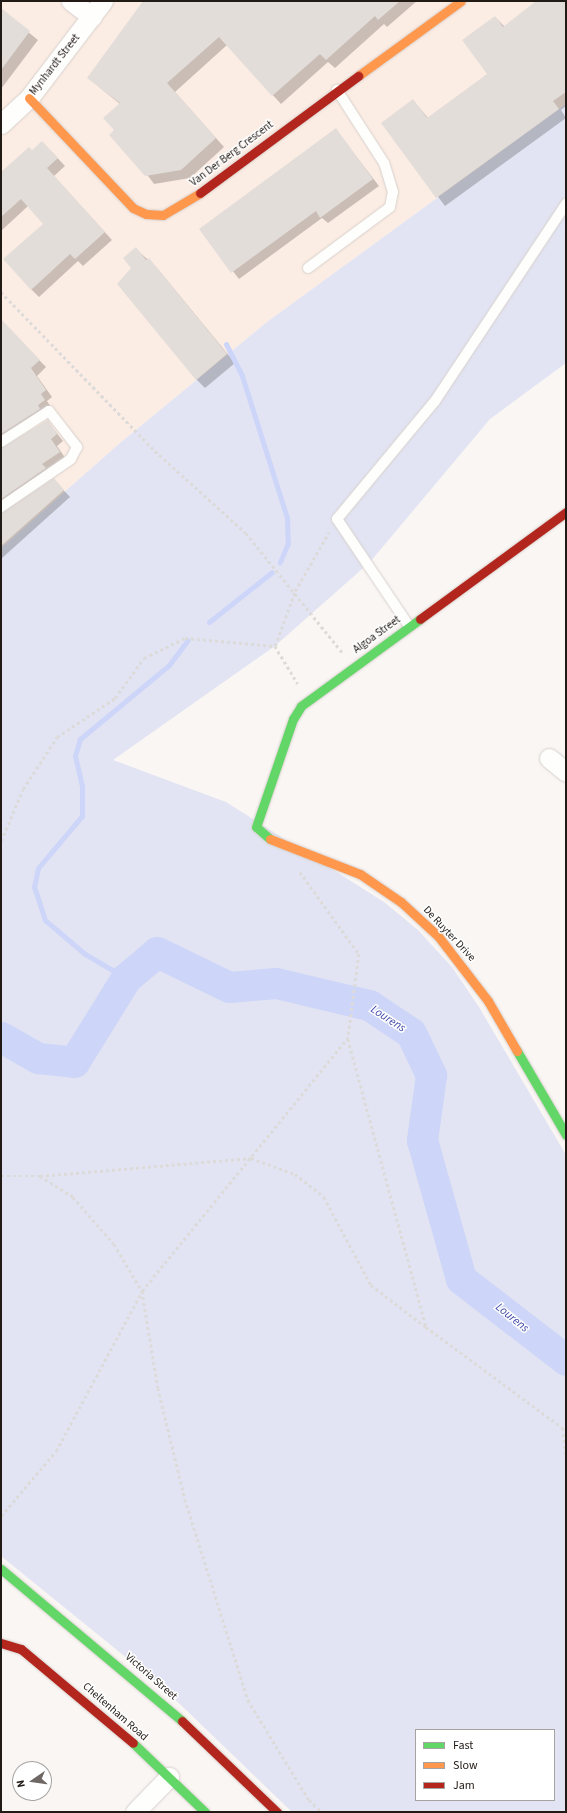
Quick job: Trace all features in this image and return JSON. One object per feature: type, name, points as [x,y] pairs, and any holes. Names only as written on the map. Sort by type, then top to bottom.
[{"type":"street","points":[[71,1],[92,17]]},
{"type":"street","name":"Mynhardt Street","points":[[1,124],[29,98],[104,1]]},
{"type":"street","name":"Van Der Berg Crescent","points":[[29,98],[127,203],[141,212],[156,215],[186,203],[337,90],[461,1]]},
{"type":"street","name":"Algoa Street","points":[[256,819],[292,719],[308,700],[566,512]]},
{"type":"street","points":[[549,758],[566,772]]},
{"type":"street","name":"De Ruyter Drive","points":[[256,819],[259,833],[265,837],[360,874],[401,902],[438,936],[488,1001],[561,1113],[566,1135]]},
{"type":"street","name":"Victoria Street","points":[[1,1569],[207,1742],[277,1812]]},
{"type":"street","name":"Cheltenham Road","points":[[1,1643],[16,1647],[33,1659],[116,1726],[205,1812]]},
{"type":"street","points":[[135,1812],[169,1777]]},
{"type":"lane","points":[[308,268],[390,207],[393,192],[384,163],[337,90]]},
{"type":"lane","points":[[409,626],[337,519],[435,401],[566,204]]},
{"type":"lane","points":[[1,442],[49,411],[77,447],[71,459],[1,507]]},
{"type":"path","points":[[1,292],[155,450],[246,533],[295,591],[354,666]]},
{"type":"path","points":[[308,700],[276,646],[295,591],[337,519]]},
{"type":"path","points":[[1,841],[22,789],[57,736],[115,698],[144,658],[185,638],[276,646]]},
{"type":"path","points":[[296,867],[359,954],[348,1039],[426,1327]]},
{"type":"path","points":[[1,1516],[56,1451],[142,1291],[348,1039]]},
{"type":"path","points":[[1,1176],[40,1176],[251,1158],[295,1174],[324,1197],[371,1285],[563,1428],[566,1457]]},
{"type":"path","points":[[40,1176],[73,1197],[114,1244],[142,1291],[158,1388],[185,1499],[248,1700],[309,1800],[322,1812]]},
{"type":"shaded area","points":[[1,1],[566,1],[566,104],[267,322],[120,443],[1,548]]},
{"type":"shaded area","points":[[566,104],[566,363],[490,419],[370,562],[275,646],[113,760],[226,802],[384,902],[418,930],[452,967],[479,1007],[566,1155],[566,1812],[292,1812],[160,1685],[1,1556],[1,548],[120,443],[267,322]]},
{"type":"building","points":[[143,1],[400,1],[378,20],[375,16],[326,60],[320,54],[272,96],[219,37],[167,83],[216,138],[181,170],[145,176],[109,135],[114,130],[103,118],[120,103],[87,78]]},
{"type":"building","points":[[536,1],[566,1],[566,92],[553,101],[559,109],[436,198],[381,123],[413,99],[427,118],[487,74],[462,40],[495,16],[503,27]]},
{"type":"building","points":[[1,8],[30,31],[1,70]]},
{"type":"building","points":[[336,128],[373,179],[320,218],[316,211],[231,273],[199,229]]},
{"type":"building","points":[[42,141],[58,158],[47,168],[105,232],[75,259],[70,254],[31,290],[3,259],[43,224],[21,199],[1,217],[1,172],[29,147],[32,150]]},
{"type":"building","points":[[136,247],[146,260],[149,258],[227,354],[196,380],[117,284],[131,268],[123,258]]},
{"type":"building","points":[[1,319],[40,360],[31,368],[46,390],[41,394],[45,400],[38,405],[40,409],[1,434]]},
{"type":"building","points":[[48,420],[57,434],[51,439],[60,452],[42,464],[46,468],[1,499],[1,448]]},
{"type":"building","points":[[54,478],[64,490],[1,546],[1,513]]},
{"type":"waterway","points":[[226,344],[242,376],[287,518],[288,543],[280,562]]},
{"type":"waterway","points":[[209,622],[272,572]]},
{"type":"waterway","points":[[126,978],[85,954],[45,920],[34,887],[38,868],[82,816],[82,786],[75,756],[80,739],[169,665],[188,640]]},
{"type":"waterway","name":"Lourens","points":[[1,1037],[38,1058],[74,1062],[126,978],[157,952],[229,987],[276,983],[369,1005],[411,1033],[431,1075],[422,1140],[461,1279],[566,1360]]},
{"type":"traffic: fast","points":[[270,839],[256,827],[293,719],[301,706],[420,619]]},
{"type":"traffic: fast","points":[[517,1051],[566,1135]]},
{"type":"traffic: fast","points":[[1,1569],[182,1721]]},
{"type":"traffic: fast","points":[[133,1743],[205,1812]]},
{"type":"traffic: slow","points":[[358,76],[461,1]]},
{"type":"traffic: slow","points":[[29,98],[133,208],[146,214],[163,215],[200,193]]},
{"type":"traffic: slow","points":[[270,839],[360,874],[401,902],[438,936],[488,1001],[517,1051]]},
{"type":"traffic: jam","points":[[200,193],[358,76]]},
{"type":"traffic: jam","points":[[420,619],[566,512]]},
{"type":"traffic: jam","points":[[1,1643],[21,1649],[133,1743]]},
{"type":"traffic: jam","points":[[182,1721],[277,1812]]}]
